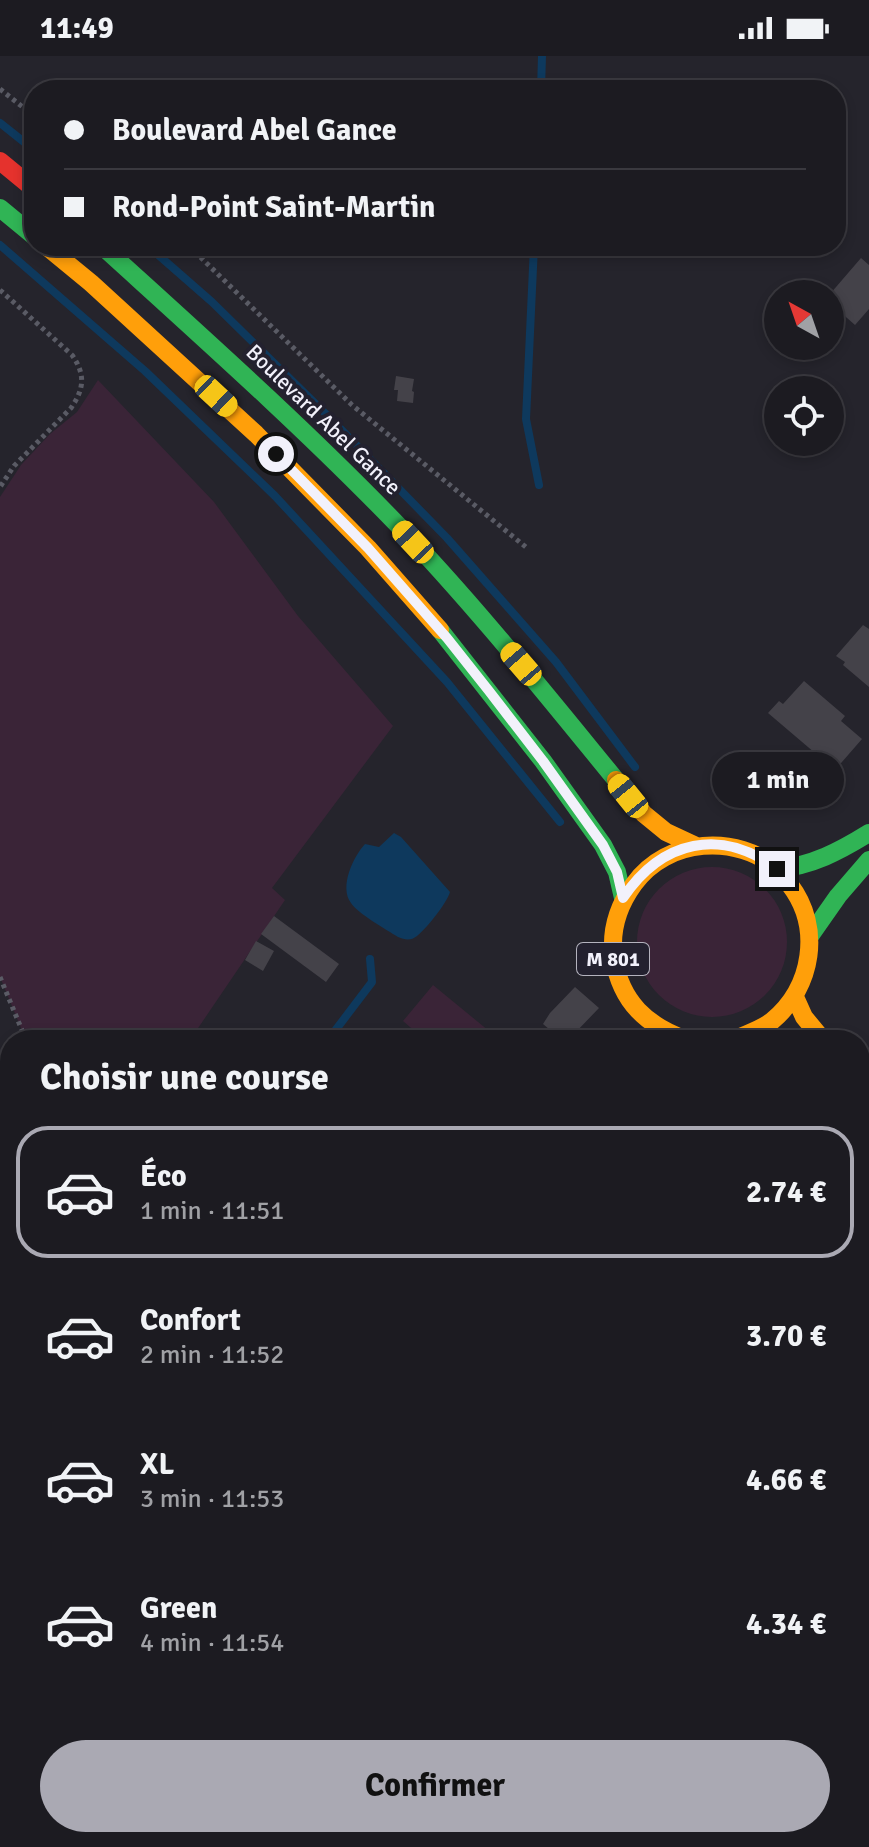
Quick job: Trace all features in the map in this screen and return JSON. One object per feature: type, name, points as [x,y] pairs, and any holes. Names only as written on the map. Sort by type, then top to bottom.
[{"type":"main road","points":[[0,161],[24,181]]},
{"type":"main road","points":[[0,208],[24,228]]},
{"type":"main road","points":[[58,256],[256,434],[385,566],[489,691],[574,804],[611,858],[623,898]]},
{"type":"main road","name":"Boulevard Abel Gance","points":[[113,256],[282,409],[395,522],[521,664],[644,814],[666,832],[696,846]]},
{"type":"main road","points":[[777,869],[802,867],[822,860],[869,833]]},
{"type":"main road","name":"M 801","points":[[645,1027],[623,989],[613,959],[614,928],[623,898],[646,869],[661,858],[678,850],[710,844],[752,853],[777,869],[804,906],[810,936],[808,968],[803,983],[786,1009],[759,1030]]},
{"type":"main road","points":[[810,936],[844,887],[869,860]]},
{"type":"main road","points":[[795,997],[804,1017],[815,1030]]},
{"type":"path","points":[[0,89],[24,108]]},
{"type":"path","points":[[199,256],[352,405],[527,548]]},
{"type":"path","points":[[0,290],[72,355],[81,375],[78,397],[71,408],[14,466],[0,487]]},
{"type":"path","points":[[0,977],[22,1030]]},
{"type":"shaded area","points":[[98,380],[214,502],[298,616],[393,726],[272,888],[285,900],[197,1030],[22,1030],[0,977],[0,497],[21,465],[50,434],[77,412]]},
{"type":"shaded area","points":[[712,867],[741,873],[765,889],[781,913],[787,942],[781,971],[765,995],[741,1011],[712,1017],[683,1011],[659,995],[643,971],[637,942],[643,913],[659,889],[683,873]]},
{"type":"shaded area","points":[[433,985],[488,1030],[413,1030],[403,1021]]},
{"type":"water","points":[[394,833],[450,892],[431,922],[410,939],[398,937],[359,912],[351,903],[346,889],[352,864],[365,844],[379,847]]},
{"type":"building","points":[[861,258],[869,265],[869,309],[855,325],[844,315],[842,280]]},
{"type":"building","points":[[396,376],[414,379],[413,403],[397,401],[398,390],[394,390]]},
{"type":"building","points":[[863,625],[869,629],[869,687],[836,656]]},
{"type":"building","points":[[804,681],[845,716],[841,721],[862,739],[835,770],[768,713],[779,701],[783,704]]},
{"type":"building","points":[[274,916],[339,964],[326,982],[261,934]]},
{"type":"building","points":[[256,941],[274,951],[263,971],[245,960]]},
{"type":"building","points":[[575,987],[599,1008],[578,1030],[550,1030],[543,1024]]},
{"type":"waterway","points":[[541,80],[542,56]]},
{"type":"waterway","points":[[0,123],[24,142]]},
{"type":"waterway","points":[[0,245],[145,371],[275,496],[447,682],[560,822]]},
{"type":"waterway","points":[[159,256],[212,302],[447,538],[556,662],[635,767]]},
{"type":"waterway","points":[[534,256],[526,419],[539,485]]},
{"type":"waterway","points":[[336,1030],[372,982],[370,959]]},
{"type":"traffic: fast","points":[[0,208],[24,228]]},
{"type":"traffic: fast","points":[[113,256],[287,416],[394,521],[480,616],[616,780]]},
{"type":"traffic: fast","points":[[440,630],[543,761],[603,845],[617,872],[623,898]]},
{"type":"traffic: fast","points":[[777,869],[825,857],[869,833]]},
{"type":"traffic: fast","points":[[810,936],[838,896],[869,860]]},
{"type":"traffic: slow","points":[[58,256],[256,434],[368,548],[440,630]]},
{"type":"traffic: slow","points":[[616,780],[644,814],[666,832],[696,846]]},
{"type":"traffic: slow","points":[[666,1030],[648,1020],[623,988],[614,959],[616,920],[634,884],[648,869],[665,857],[703,846],[743,850],[779,870],[800,902],[806,919],[808,956],[797,991],[772,1021],[757,1030]]},
{"type":"traffic: slow","points":[[795,997],[804,1017],[815,1030]]},
{"type":"traffic: jam","points":[[0,161],[24,181]]},
{"type":"route","points":[[276,454],[368,548],[489,691],[603,845],[617,872],[623,898],[646,869],[661,858],[696,846],[710,844],[738,848],[777,869]]}]
